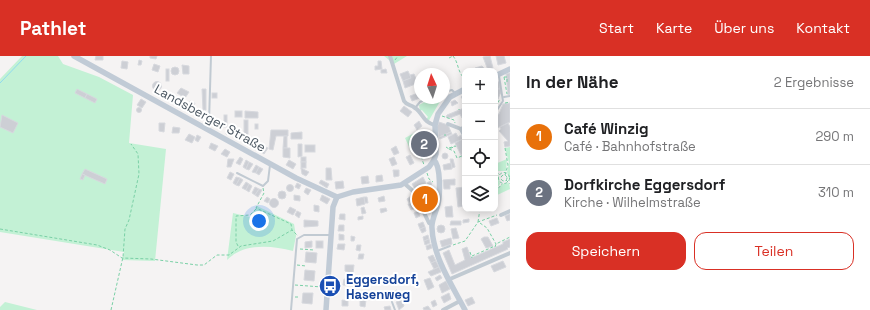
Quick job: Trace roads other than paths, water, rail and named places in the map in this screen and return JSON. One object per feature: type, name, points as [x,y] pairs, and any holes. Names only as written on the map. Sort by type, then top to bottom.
[{"type":"main road","name":"Landsberger Straße","points":[[74,56],[271,164],[318,189],[337,197]]},
{"type":"main road","points":[[499,75],[510,69]]},
{"type":"main road","points":[[326,310],[333,207],[337,197],[341,195],[405,184],[425,168],[434,160],[437,147],[435,125],[440,109],[455,93],[462,90]]},
{"type":"main road","points":[[434,160],[438,166],[439,193],[432,224],[437,251],[465,310]]},
{"type":"street","points":[[390,56],[404,101],[406,104],[415,108],[426,122],[435,125]]},
{"type":"street","points":[[448,124],[462,128]]},
{"type":"street","points":[[405,184],[414,192],[429,223],[432,224]]},
{"type":"street","points":[[501,215],[510,211]]},
{"type":"street","points":[[450,279],[510,253]]},
{"type":"street","points":[[443,310],[460,301]]},
{"type":"lane","points":[[206,129],[209,122],[211,56]]},
{"type":"lane","points":[[498,108],[503,101],[504,96],[499,75]]},
{"type":"lane","points":[[450,90],[452,90],[455,93]]},
{"type":"lane","points":[[504,96],[509,96]]},
{"type":"lane","points":[[415,108],[418,104]]},
{"type":"lane","points":[[237,173],[263,186],[268,181],[271,164]]},
{"type":"lane","points":[[291,310],[294,265],[299,237],[331,236]]},
{"type":"lane","points":[[437,251],[450,246]]},
{"type":"lane","points":[[392,302],[395,310]]},
{"type":"waterway","points":[[0,83],[26,56]]},
{"type":"place","name":"Dorfkirche Eggersdorf","points":[[424,144]]},
{"type":"place","name":"Café Winzig","points":[[425,199]]},
{"type":"place","name":"Eggersdorf, Hasenweg","points":[[330,286]]}]
